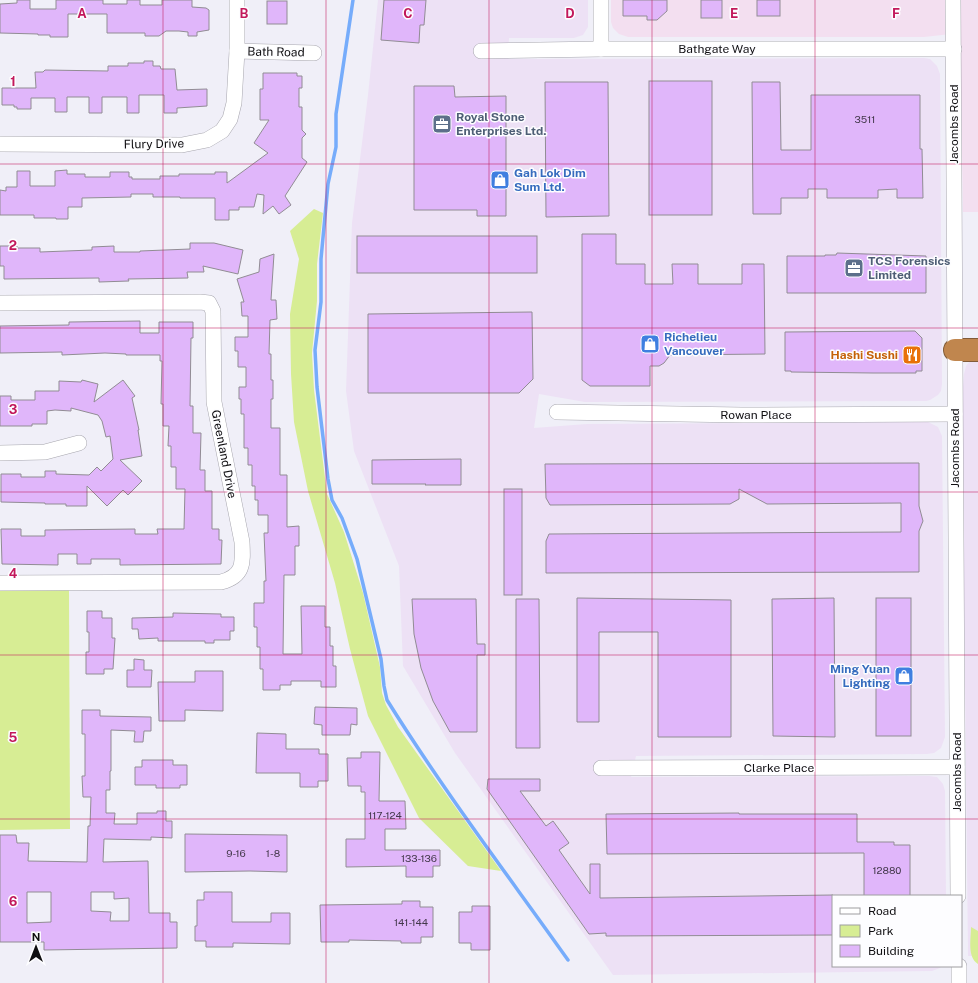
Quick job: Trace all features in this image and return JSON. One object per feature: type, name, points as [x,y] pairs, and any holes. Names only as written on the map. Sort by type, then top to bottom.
[{"type":"highway","points":[[955,350],[978,350]]},
{"type":"street","name":"Flury Drive","points":[[0,144],[182,145],[207,140],[222,131],[230,119],[234,103],[237,51],[237,0]]},
{"type":"street","points":[[601,0],[601,49]]},
{"type":"street","name":"Jacombs Road","points":[[953,0],[958,895]]},
{"type":"street","name":"Bathgate Way","points":[[481,51],[601,49],[954,49]]},
{"type":"street","name":"Bath Road","points":[[237,51],[314,53]]},
{"type":"street","name":"Greenland Drive","points":[[0,303],[200,302],[209,304],[213,311],[214,402],[242,542],[243,561],[238,572],[231,580],[220,582],[0,583]]},
{"type":"street","name":"Rowan Place","points":[[557,412],[742,416],[955,414]]},
{"type":"street","points":[[0,453],[44,452],[79,443]]},
{"type":"street","name":"Clarke Place","points":[[601,768],[957,767]]},
{"type":"street","points":[[959,967],[959,983]]},
{"type":"shaded area","points":[[378,0],[588,0],[588,27],[583,35],[574,38],[509,38],[508,59],[924,58],[930,59],[937,66],[940,74],[942,384],[941,391],[938,395],[926,401],[585,402],[539,394],[534,428],[587,424],[928,422],[938,427],[942,436],[945,737],[941,748],[934,753],[927,754],[636,756],[631,777],[937,777],[943,784],[945,791],[946,895],[832,895],[832,967],[941,967],[940,968],[932,971],[613,975],[455,753],[403,666],[399,566],[354,451],[346,391],[352,223]]},
{"type":"shaded area","points":[[611,0],[978,0],[978,212],[963,212],[960,33],[924,37],[628,37],[619,34],[613,28],[611,22]]},
{"type":"shaded area","points":[[978,357],[978,956],[968,956],[962,400],[966,366],[971,360]]},
{"type":"green space","points":[[314,209],[323,213],[317,264],[317,301],[312,353],[314,390],[327,494],[344,532],[363,593],[380,667],[382,693],[386,705],[398,727],[501,871],[468,866],[419,818],[368,716],[350,649],[335,583],[308,491],[294,422],[291,374],[290,314],[299,259],[290,231]]},
{"type":"green space","points":[[0,587],[69,587],[70,829],[0,830]]},
{"type":"green space","points":[[971,927],[978,931],[978,964],[972,957],[971,952]]},
{"type":"building","points":[[17,0],[30,0],[30,9],[56,9],[56,0],[103,0],[103,4],[127,4],[127,0],[140,0],[140,5],[162,5],[162,0],[192,0],[192,7],[206,8],[209,10],[209,30],[197,32],[197,36],[188,36],[188,32],[179,31],[166,31],[159,36],[145,36],[145,33],[107,33],[107,14],[68,14],[68,37],[50,37],[50,35],[38,34],[0,33],[0,4],[17,3]]},
{"type":"building","points":[[384,0],[426,0],[424,25],[420,25],[419,43],[381,40]]},
{"type":"building","points":[[623,0],[667,0],[667,11],[657,20],[647,20],[647,16],[623,16]]},
{"type":"building","points":[[701,0],[722,0],[722,18],[701,18]]},
{"type":"building","points":[[757,0],[780,0],[780,16],[757,16]]},
{"type":"building","points":[[267,1],[287,1],[287,24],[267,24]]},
{"type":"building","points":[[144,61],[153,61],[153,66],[160,66],[161,69],[175,69],[177,90],[207,89],[207,106],[177,108],[177,113],[164,113],[164,95],[139,95],[139,113],[127,113],[127,97],[102,97],[102,113],[89,113],[89,97],[67,97],[67,112],[55,112],[55,98],[31,98],[31,109],[17,109],[14,105],[2,105],[2,88],[36,88],[35,72],[43,72],[45,70],[108,71],[108,66],[128,66],[128,63],[144,63]]},
{"type":"building","points":[[263,73],[297,73],[297,76],[302,76],[302,88],[299,88],[299,107],[302,107],[302,130],[306,134],[302,138],[302,158],[307,162],[285,196],[291,205],[279,214],[273,206],[263,214],[264,195],[257,194],[254,207],[239,207],[239,210],[229,210],[229,220],[215,220],[215,198],[153,197],[153,194],[131,194],[131,197],[82,198],[82,207],[68,207],[68,219],[34,218],[34,215],[0,215],[0,190],[6,191],[6,187],[17,187],[17,171],[30,171],[30,186],[55,186],[55,171],[67,170],[67,174],[85,174],[85,177],[110,177],[110,172],[129,172],[129,177],[132,177],[132,179],[160,179],[160,176],[179,176],[179,174],[215,174],[215,172],[227,172],[227,183],[268,153],[254,143],[269,120],[260,120],[260,89],[263,89]]},
{"type":"building","points":[[649,81],[712,81],[712,215],[649,215]]},
{"type":"building","points":[[545,82],[608,82],[609,216],[546,217]]},
{"type":"building","points":[[752,82],[780,82],[781,150],[811,150],[811,95],[920,95],[920,149],[922,149],[923,198],[897,198],[897,189],[878,190],[878,198],[827,198],[827,189],[808,189],[808,198],[781,198],[781,214],[753,214]]},
{"type":"building","points":[[414,86],[454,86],[455,97],[506,96],[506,216],[477,216],[477,210],[414,210]]},
{"type":"building","points":[[582,234],[616,234],[616,264],[645,264],[645,284],[673,284],[672,264],[698,264],[698,284],[742,284],[742,264],[764,264],[765,354],[670,355],[664,363],[659,366],[650,366],[650,386],[590,386],[582,380]]},
{"type":"building","points":[[357,236],[537,236],[537,273],[357,273]]},
{"type":"building","points":[[190,243],[214,243],[243,250],[238,274],[203,266],[204,272],[187,272],[188,278],[128,279],[129,281],[99,282],[99,278],[4,279],[4,266],[0,266],[0,246],[40,248],[40,252],[92,250],[92,247],[114,246],[114,252],[140,252],[190,249]]},
{"type":"building","points":[[837,253],[926,256],[926,293],[787,293],[787,256],[825,256],[836,255]]},
{"type":"building","points":[[274,254],[271,300],[276,300],[277,319],[270,320],[269,354],[271,354],[271,380],[273,380],[273,399],[271,399],[271,428],[280,428],[280,475],[287,475],[287,527],[299,526],[299,546],[295,546],[295,575],[284,575],[283,654],[302,654],[301,606],[325,606],[325,627],[330,627],[330,646],[333,646],[333,666],[336,666],[336,687],[321,687],[321,681],[291,681],[291,685],[280,685],[280,690],[263,690],[263,669],[260,669],[260,647],[257,647],[257,627],[254,627],[254,603],[264,603],[264,581],[266,581],[264,533],[268,533],[268,515],[258,515],[258,500],[255,500],[255,486],[252,486],[252,465],[248,465],[248,448],[244,448],[244,414],[241,414],[239,387],[246,387],[246,367],[238,367],[238,351],[235,351],[235,337],[248,337],[248,316],[242,316],[241,302],[244,302],[237,279],[259,272],[260,259]]},
{"type":"building","points":[[532,312],[533,379],[519,393],[368,393],[368,314]]},
{"type":"building","points":[[140,321],[140,333],[159,333],[159,322],[193,322],[193,338],[191,338],[190,406],[193,406],[193,433],[201,433],[200,470],[205,470],[205,491],[212,491],[212,529],[219,529],[219,540],[222,540],[221,564],[120,565],[120,559],[91,559],[91,564],[77,564],[77,554],[58,554],[58,565],[2,564],[1,529],[21,529],[21,536],[45,536],[45,530],[135,529],[135,534],[158,534],[157,529],[184,529],[185,489],[176,489],[176,467],[171,467],[171,446],[168,446],[169,426],[163,426],[163,404],[161,404],[162,361],[160,361],[160,355],[126,355],[105,353],[62,355],[62,352],[0,353],[0,326],[69,325],[69,322]]},
{"type":"building","points":[[915,331],[922,338],[922,371],[916,371],[916,373],[785,371],[785,332]]},
{"type":"building","points":[[82,380],[98,384],[94,402],[123,380],[135,396],[132,398],[139,430],[142,456],[120,460],[142,481],[128,495],[123,490],[107,506],[87,486],[87,506],[1,502],[1,474],[21,474],[21,477],[45,477],[45,471],[56,471],[56,474],[89,475],[97,467],[101,471],[113,459],[110,436],[106,437],[102,421],[98,415],[71,408],[71,411],[47,411],[47,424],[32,424],[32,426],[0,426],[0,396],[11,396],[11,400],[35,400],[35,391],[59,391],[59,381],[81,382]]},
{"type":"building","points":[[461,459],[461,485],[372,484],[372,460]]},
{"type":"building","points":[[919,463],[919,506],[923,521],[919,531],[919,572],[546,573],[546,541],[549,534],[901,532],[901,503],[767,504],[739,489],[739,499],[730,504],[550,505],[546,498],[545,464]]},
{"type":"building","points":[[504,489],[522,489],[522,595],[504,595]]},
{"type":"building","points":[[577,598],[731,600],[731,737],[658,737],[658,632],[599,632],[599,722],[577,722]]},
{"type":"building","points":[[834,598],[835,737],[773,736],[772,599]]},
{"type":"building","points":[[876,598],[911,598],[911,736],[876,736]]},
{"type":"building","points":[[412,599],[476,599],[477,644],[485,644],[485,655],[477,655],[477,732],[450,732],[433,701],[421,668],[414,634]]},
{"type":"building","points":[[516,599],[539,599],[540,748],[516,748]]},
{"type":"building","points":[[87,611],[102,611],[102,618],[112,618],[112,638],[115,638],[113,669],[104,669],[104,674],[86,674],[86,652],[89,652]]},
{"type":"building","points":[[173,613],[221,614],[221,617],[234,617],[234,631],[230,631],[230,640],[214,640],[214,643],[205,643],[205,641],[158,641],[158,638],[139,639],[138,629],[132,629],[132,618],[173,617]]},
{"type":"building","points":[[134,659],[144,660],[144,670],[152,670],[151,687],[127,687],[127,670],[134,670]]},
{"type":"building","points":[[195,671],[223,671],[223,711],[185,710],[185,721],[159,721],[158,682],[195,682]]},
{"type":"building","points":[[315,707],[357,708],[357,725],[351,724],[350,735],[322,735],[322,725],[314,724]]},
{"type":"building","points":[[82,710],[100,710],[100,716],[151,717],[151,731],[144,731],[143,742],[134,742],[135,731],[111,730],[110,790],[106,790],[106,813],[115,813],[114,824],[137,824],[137,813],[157,813],[157,811],[166,811],[166,821],[172,821],[172,838],[151,837],[151,840],[104,839],[103,862],[148,861],[149,913],[170,913],[170,922],[177,922],[177,948],[44,950],[44,942],[0,942],[0,835],[16,835],[17,843],[29,843],[28,861],[87,862],[88,826],[90,826],[91,797],[83,797],[82,776],[85,776],[85,734],[82,734]],"holes":[[[27,892],[51,892],[51,922],[27,923]],[[91,892],[114,892],[114,899],[129,898],[129,921],[110,921],[111,912],[91,911]]]},
{"type":"building","points":[[257,733],[286,734],[286,749],[319,749],[319,754],[328,754],[328,781],[318,781],[318,787],[300,787],[300,773],[256,773]]},
{"type":"building","points":[[361,752],[380,752],[379,801],[405,801],[406,829],[385,829],[385,850],[440,850],[440,866],[433,866],[433,877],[406,877],[406,866],[346,867],[346,839],[365,839],[365,792],[361,792],[361,786],[348,786],[347,758],[361,758]]},
{"type":"building","points":[[142,760],[173,760],[173,765],[187,765],[187,785],[180,785],[180,788],[156,788],[156,785],[135,785],[135,767],[142,767]]},
{"type":"building","points":[[488,779],[540,779],[540,791],[520,791],[546,826],[553,821],[569,843],[559,850],[590,894],[590,864],[600,864],[600,898],[832,895],[832,935],[606,936],[606,933],[589,934],[487,789]]},
{"type":"building","points":[[606,814],[857,814],[857,842],[894,842],[894,845],[910,845],[910,895],[864,895],[864,853],[607,854]]},
{"type":"building","points":[[185,834],[287,835],[287,872],[185,872]]},
{"type":"building","points":[[204,892],[232,892],[232,922],[271,922],[271,913],[290,913],[290,944],[233,943],[233,947],[206,947],[206,941],[195,941],[195,926],[197,926],[197,900],[204,900]]},
{"type":"building","points":[[402,901],[420,901],[420,907],[433,907],[433,937],[421,937],[421,943],[349,940],[349,942],[321,942],[320,905],[402,904]]},
{"type":"building","points":[[472,906],[490,906],[490,950],[471,950],[471,943],[459,943],[459,912],[472,912]]},
{"type":"waterway","points":[[353,0],[336,114],[336,147],[328,184],[321,259],[321,302],[315,350],[317,387],[328,479],[332,500],[342,518],[357,559],[381,659],[387,700],[430,766],[568,960]]},
{"type":"place","name":"Royal Stone Enterprises Ltd.","points":[[442,124]]},
{"type":"place","name":"Gah Lok Dim Sum Ltd.","points":[[500,180]]},
{"type":"place","name":"TCS Forensics Limited","points":[[854,268]]},
{"type":"place","name":"Richelieu Vancouver","points":[[650,344]]},
{"type":"place","name":"Hashi Sushi","points":[[912,355]]},
{"type":"place","name":"Ming Yuan Lighting","points":[[904,676]]}]
